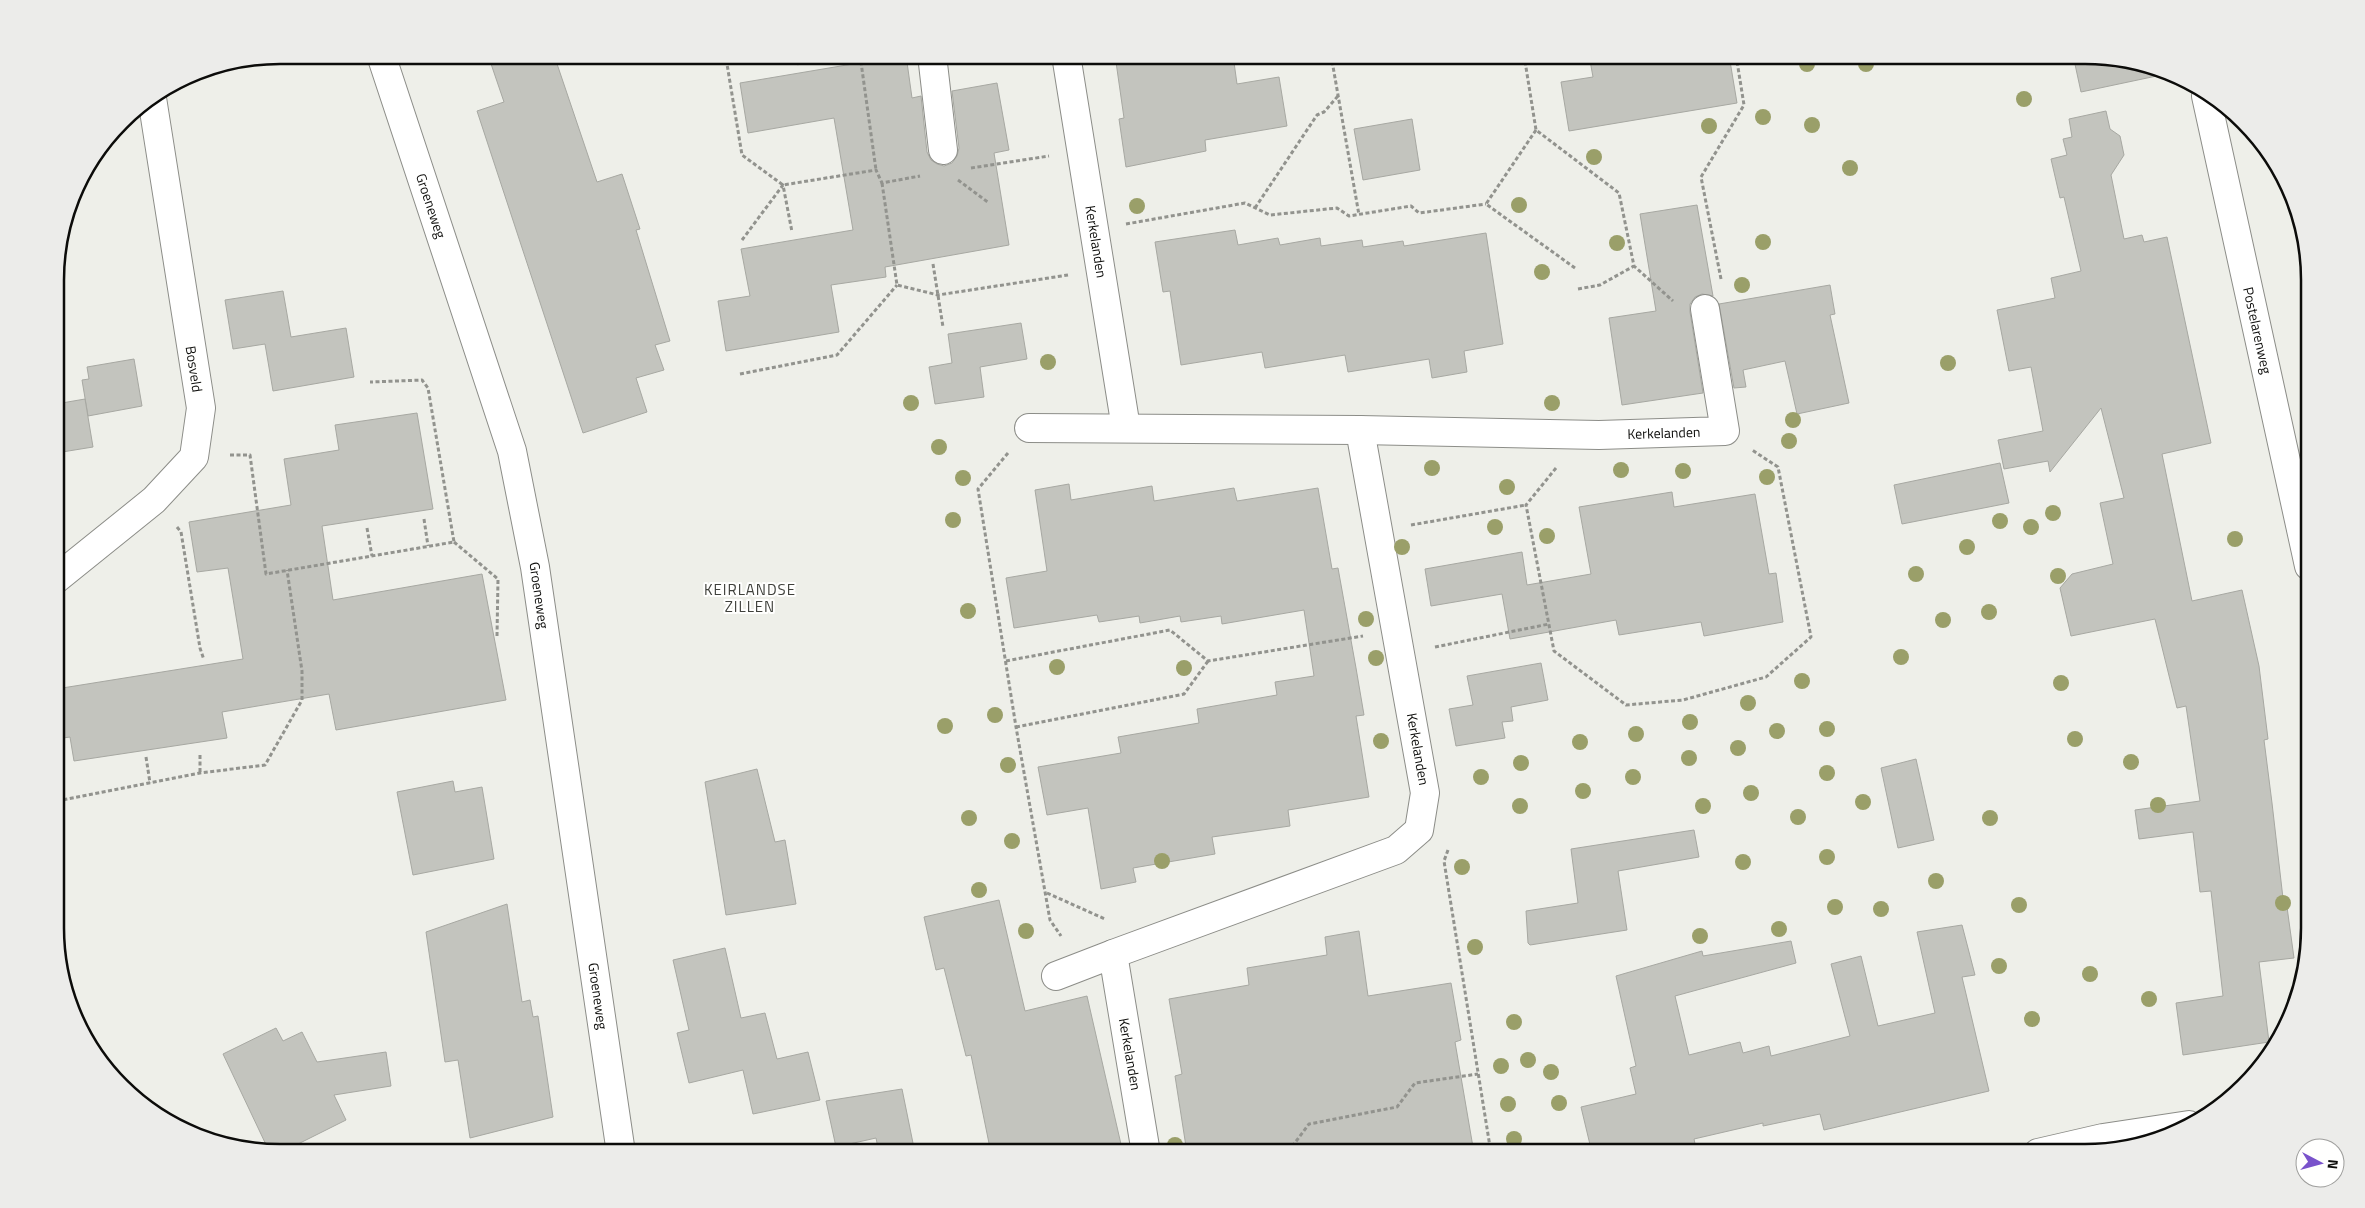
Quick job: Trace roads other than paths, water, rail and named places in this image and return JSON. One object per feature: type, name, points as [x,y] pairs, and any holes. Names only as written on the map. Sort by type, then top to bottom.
[{"type":"street","name":"Groeneweg","points":[[384,64],[512,451],[535,567],[621,1144]]},
{"type":"street","points":[[933,64],[944,150]]},
{"type":"street","name":"Kerkelanden","points":[[1067,64],[1126,428]]},
{"type":"street","name":"Postelarenweg","points":[[2207,101],[2301,529]]},
{"type":"street","name":"Bosveld","points":[[64,573],[154,500],[194,457],[201,408],[153,105]]},
{"type":"street","name":"Kerkelanden","points":[[1029,428],[1360,430],[1599,435],[1725,431],[1705,309]]},
{"type":"street","name":"Kerkelanden","points":[[1065,973],[1396,850],[1419,830],[1425,793],[1360,430]]},
{"type":"street","name":"Kerkelanden","points":[[1118,953],[1145,1144]]},
{"type":"street","points":[[2075,1144],[2167,1128]]},
{"type":"district","name":"KEIRLANDSE ZILLEN","points":[[750,598]]}]
